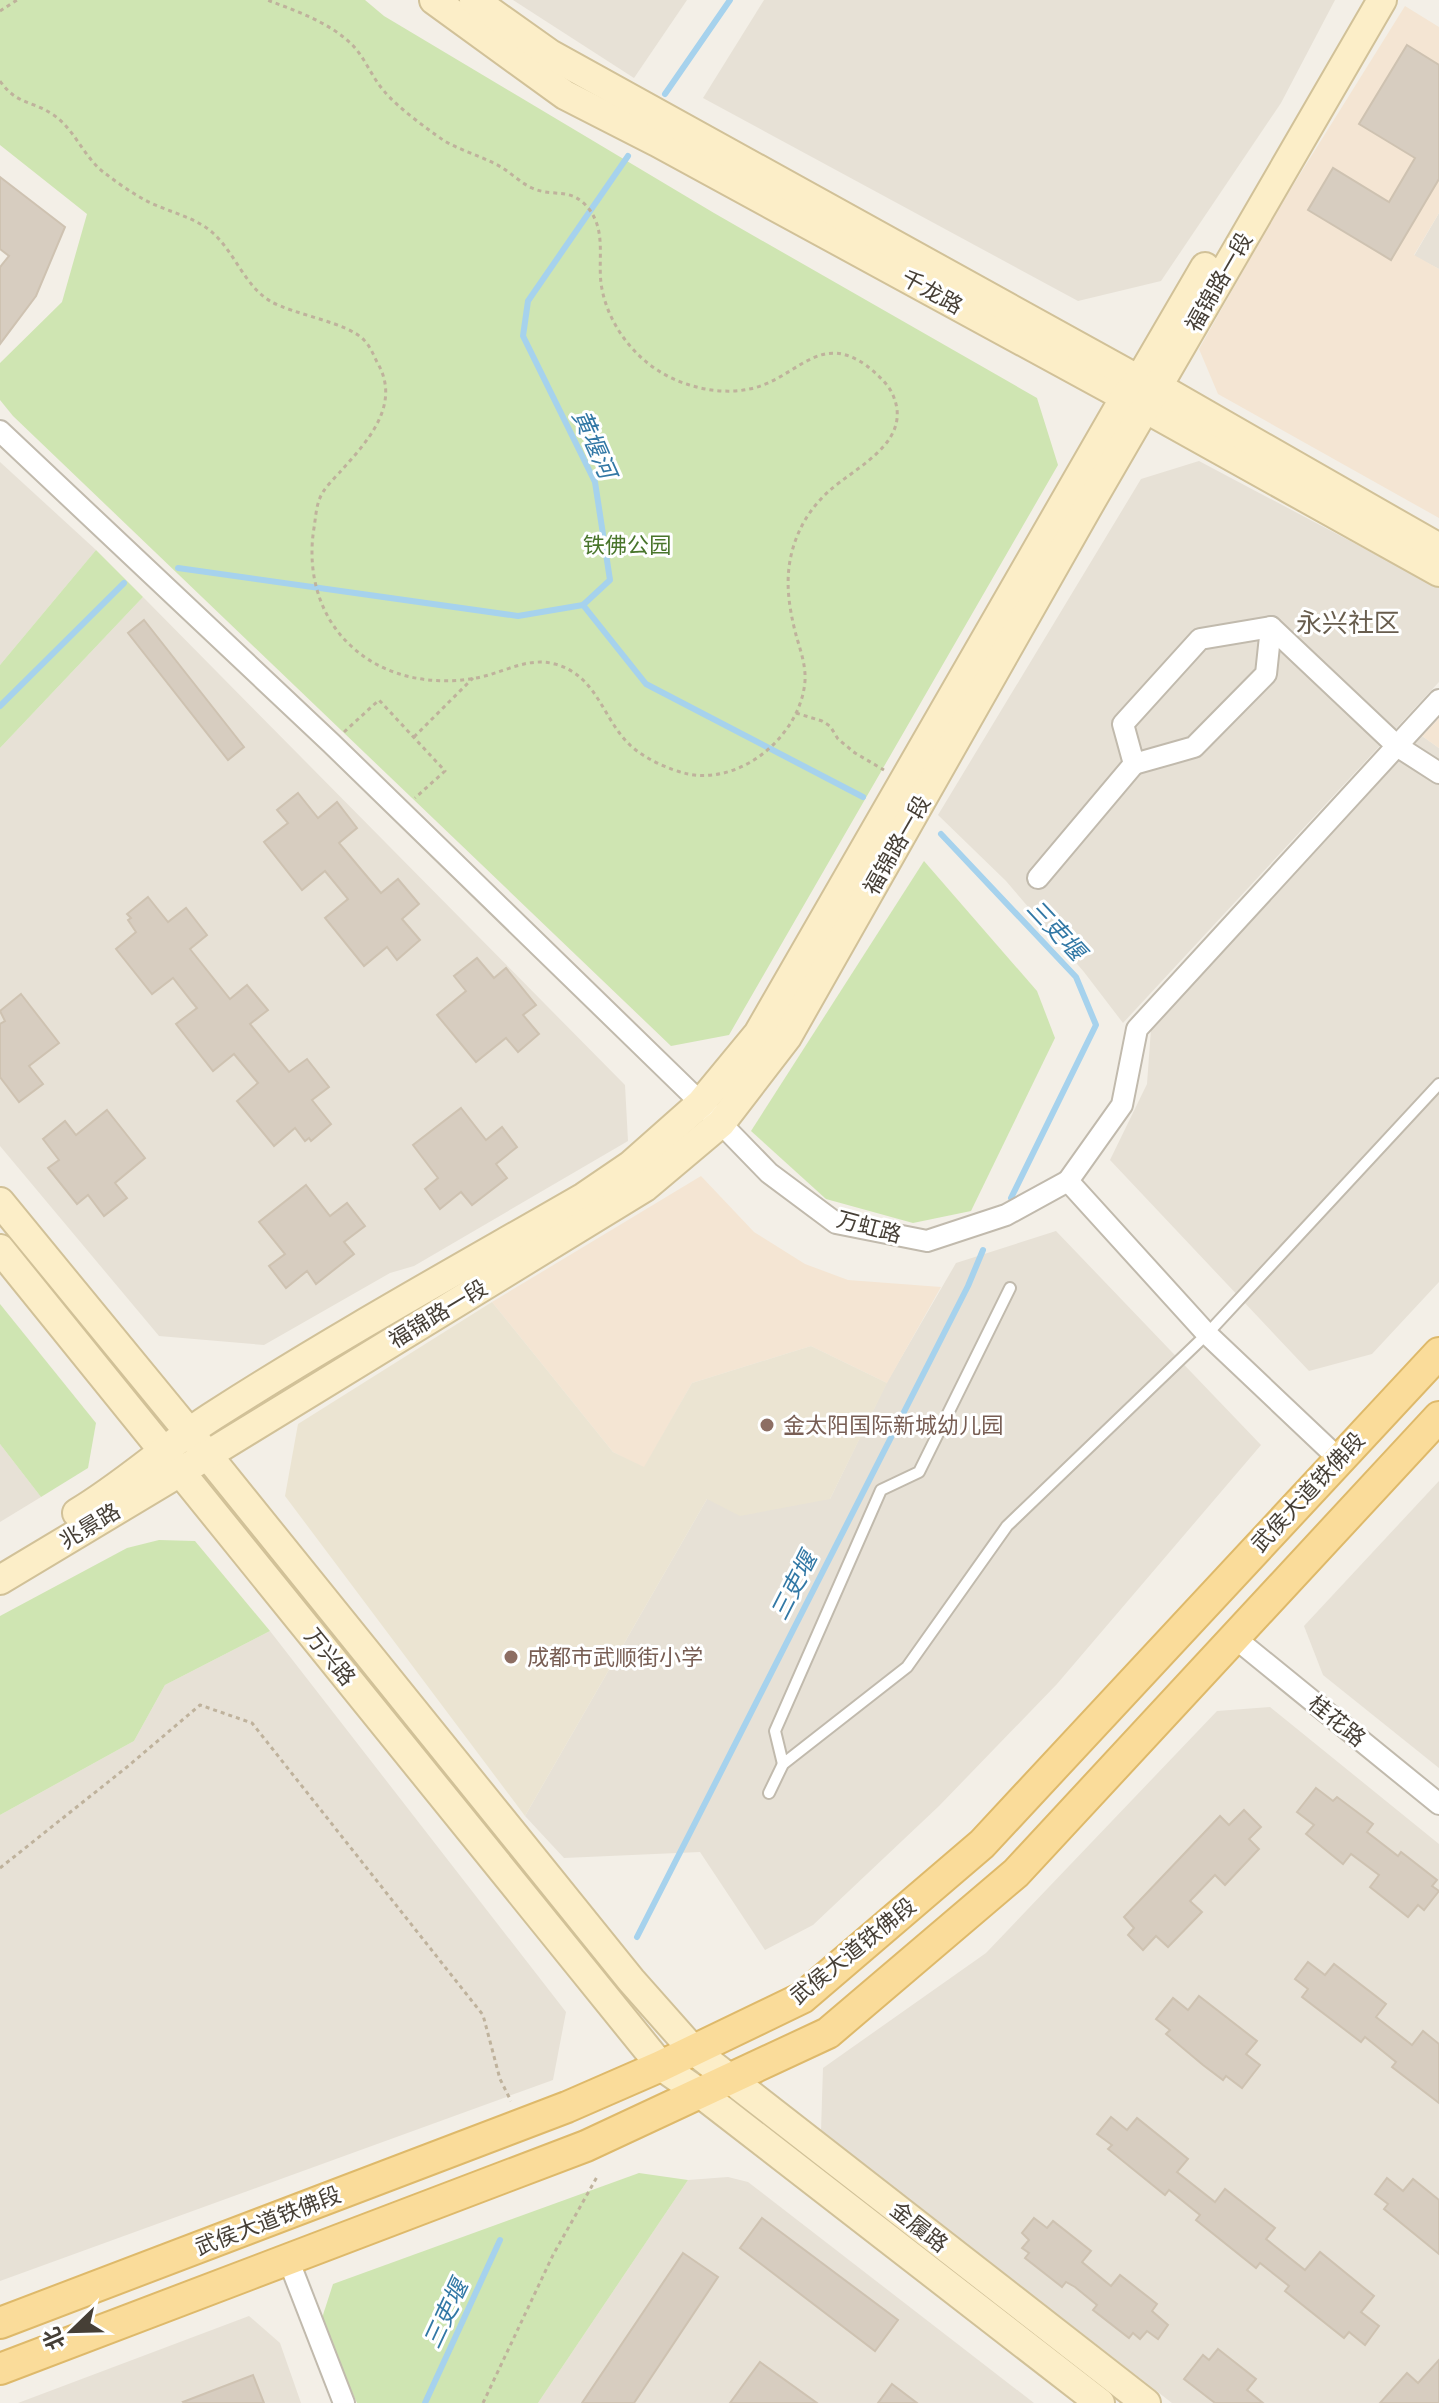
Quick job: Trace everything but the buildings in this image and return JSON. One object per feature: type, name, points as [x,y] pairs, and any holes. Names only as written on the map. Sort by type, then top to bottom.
[{"type":"main road","name":"武侯大道铁佛段","points":[[0,2323],[567,2107],[802,1998],[982,1844],[1439,1353]]},
{"type":"main road","name":"武侯大道铁佛段","points":[[0,2369],[586,2146],[828,2033],[1016,1873],[1439,1417]]},
{"type":"street","name":"千龙路","points":[[434,0],[565,95],[1439,548]]},
{"type":"street","name":"千龙路","points":[[474,0],[550,54],[1142,393],[1439,572]]},
{"type":"street","name":"福锦路一段","points":[[172,1462],[207,1454],[645,1187],[721,1123],[787,1037],[1360,0]]},
{"type":"street","name":"福锦路一段","points":[[172,1462],[188,1431],[275,1376],[584,1197],[631,1165],[701,1103],[758,1034],[903,781],[1382,0]]},
{"type":"street","name":"万虹路","points":[[0,431],[331,743],[769,1173],[836,1223],[927,1241],[1006,1215],[1068,1181]]},
{"type":"street","points":[[1271,627],[1397,746],[1439,773]]},
{"type":"street","points":[[1134,764],[1123,724],[1200,639],[1271,627]]},
{"type":"street","points":[[1038,878],[1134,764],[1194,747],[1266,674],[1271,627]]},
{"type":"street","points":[[1339,1459],[1207,1334],[1068,1181],[1122,1105],[1137,1029],[1439,700]]},
{"type":"street","name":"金履路","points":[[0,1202],[631,1980],[693,2050],[1146,2403]]},
{"type":"street","name":"万兴路","points":[[0,1249],[661,2066],[700,2093]]},
{"type":"street","name":"兆景路","points":[[0,1558],[172,1462]]},
{"type":"street","name":"兆景路","points":[[0,1580],[172,1462]]},
{"type":"street","name":"桂花路","points":[[1235,1638],[1439,1804]]},
{"type":"street","name":"金履路","points":[[700,2093],[1100,2403]]},
{"type":"street","points":[[288,2259],[344,2403]]},
{"type":"lane","points":[[769,1793],[783,1764],[907,1667],[1007,1526],[1207,1334],[1439,1084]]},
{"type":"lane","points":[[783,1764],[775,1731],[881,1490],[919,1472],[1010,1288]]},
{"type":"path","points":[[0,11],[17,0]]},
{"type":"path","points":[[0,81],[4,89],[24,103],[49,111],[68,128],[86,156],[105,173],[145,200],[203,225],[218,237],[261,296],[362,337],[385,375],[388,390],[384,409],[376,426],[324,490],[318,503],[310,563],[322,605],[338,633],[355,651],[420,681],[473,678],[521,663],[549,662],[573,671],[589,685],[631,746],[654,761],[688,774],[714,775],[736,770],[757,758],[785,731],[796,713],[805,680],[803,656],[793,625],[786,585],[787,561],[808,514],[829,491],[886,446],[894,429],[897,409],[891,389],[872,369],[851,356],[830,352],[811,357],[765,385],[740,391],[714,390],[688,384],[656,370],[627,343],[613,321],[602,292],[599,229],[587,206],[572,194],[536,191],[496,163],[451,145],[383,91],[361,54],[343,36],[292,9],[267,0]]},
{"type":"path","points":[[414,737],[473,678]]},
{"type":"path","points":[[331,743],[379,700],[445,771],[401,811]]},
{"type":"path","points":[[796,713],[830,726],[838,739],[855,753],[903,781]]},
{"type":"path","points":[[0,1868],[200,1705],[252,1723],[483,2015],[500,2079],[523,2123]]},
{"type":"path","points":[[483,2403],[553,2255],[597,2177]]},
{"type":"shaded area","points":[[513,0],[687,0],[634,78]]},
{"type":"shaded area","points":[[764,0],[1335,0],[1281,103],[1161,281],[1078,301],[703,98]]},
{"type":"shaded area","points":[[1405,6],[1439,27],[1439,213],[1414,255],[1439,269],[1439,518],[1218,394],[1199,349],[1277,211]]},
{"type":"shaded area","points":[[1439,213],[1439,269],[1414,256]]},
{"type":"shaded area","points":[[1199,461],[1439,588],[1439,682],[1123,1023],[1006,881],[938,815],[1141,479]]},
{"type":"shaded area","points":[[0,462],[96,550],[0,665]]},
{"type":"shaded area","points":[[143,597],[625,1085],[628,1141],[414,1266],[390,1273],[264,1345],[159,1336],[0,1146],[0,748]]},
{"type":"shaded area","points":[[1439,718],[1439,748],[1422,736]]},
{"type":"shaded area","points":[[1422,736],[1439,748],[1439,1282],[1372,1354],[1309,1371],[1110,1160],[1147,1084],[1151,1029]]},
{"type":"shaded area","points":[[701,1176],[754,1232],[805,1264],[848,1280],[941,1287],[887,1383],[811,1346],[692,1383],[644,1468],[613,1452],[492,1302]]},
{"type":"shaded area","points":[[1056,1231],[1261,1445],[1057,1684],[939,1806],[813,1925],[765,1950],[700,1852],[564,1858],[525,1816],[707,1499],[830,1499],[887,1382],[956,1263]]},
{"type":"shaded area","name":"成都市武顺街小学","points":[[492,1302],[613,1452],[644,1467],[692,1383],[811,1346],[887,1383],[830,1499],[740,1516],[707,1499],[525,1816],[285,1496],[298,1424]]},
{"type":"shaded area","points":[[0,1444],[41,1497],[0,1522]]},
{"type":"shaded area","points":[[1439,1481],[1439,1768],[1323,1675],[1304,1626]]},
{"type":"shaded area","points":[[270,1631],[566,2012],[553,2080],[0,2281],[0,1815],[134,1741],[165,1685]]},
{"type":"shaded area","points":[[1270,1707],[1439,1844],[1439,2403],[1172,2403],[821,2131],[823,2068],[986,1953],[1217,1711]]},
{"type":"shaded area","points":[[728,2177],[748,2182],[1034,2403],[538,2403],[688,2180]]},
{"type":"shaded area","points":[[249,2316],[280,2343],[301,2403],[18,2403]]},
{"type":"green space","name":"铁佛公园","points":[[0,0],[365,0],[384,16],[714,213],[1037,398],[1058,465],[729,1035],[671,1046],[13,416],[0,400],[0,363],[62,302],[87,214],[0,145]]},
{"type":"green space","points":[[96,550],[143,597],[0,748],[0,665]]},
{"type":"green space","points":[[924,861],[1037,991],[1055,1038],[971,1211],[913,1223],[826,1199],[751,1131]]},
{"type":"green space","points":[[0,1304],[96,1423],[88,1468],[41,1497],[0,1444]]},
{"type":"green space","points":[[159,1540],[195,1541],[270,1631],[165,1685],[134,1741],[0,1815],[0,1616],[127,1548]]},
{"type":"green space","points":[[639,2173],[688,2180],[538,2403],[357,2403],[322,2318],[333,2284]]},
{"type":"waterway","name":"黄堰河","points":[[665,94],[730,0]]},
{"type":"waterway","name":"黄堰河","points":[[178,568],[518,616],[583,605],[610,580],[595,482],[523,336],[528,301],[628,156]]},
{"type":"waterway","name":"黄堰河","points":[[0,706],[124,583]]},
{"type":"waterway","name":"三吏堰","points":[[583,605],[646,684],[863,797]]},
{"type":"waterway","name":"三吏堰","points":[[941,834],[1076,977],[1096,1025],[1011,1198]]},
{"type":"waterway","name":"三吏堰","points":[[637,1937],[968,1286],[983,1250]]},
{"type":"waterway","name":"三吏堰","points":[[425,2403],[500,2240]]},
{"type":"place","name":"金太阳国际新城幼儿园","points":[[767,1425]]},
{"type":"place","name":"成都市武顺街小学","points":[[511,1657]]},
{"type":"district","name":"永兴社区","points":[[1348,623]]}]
